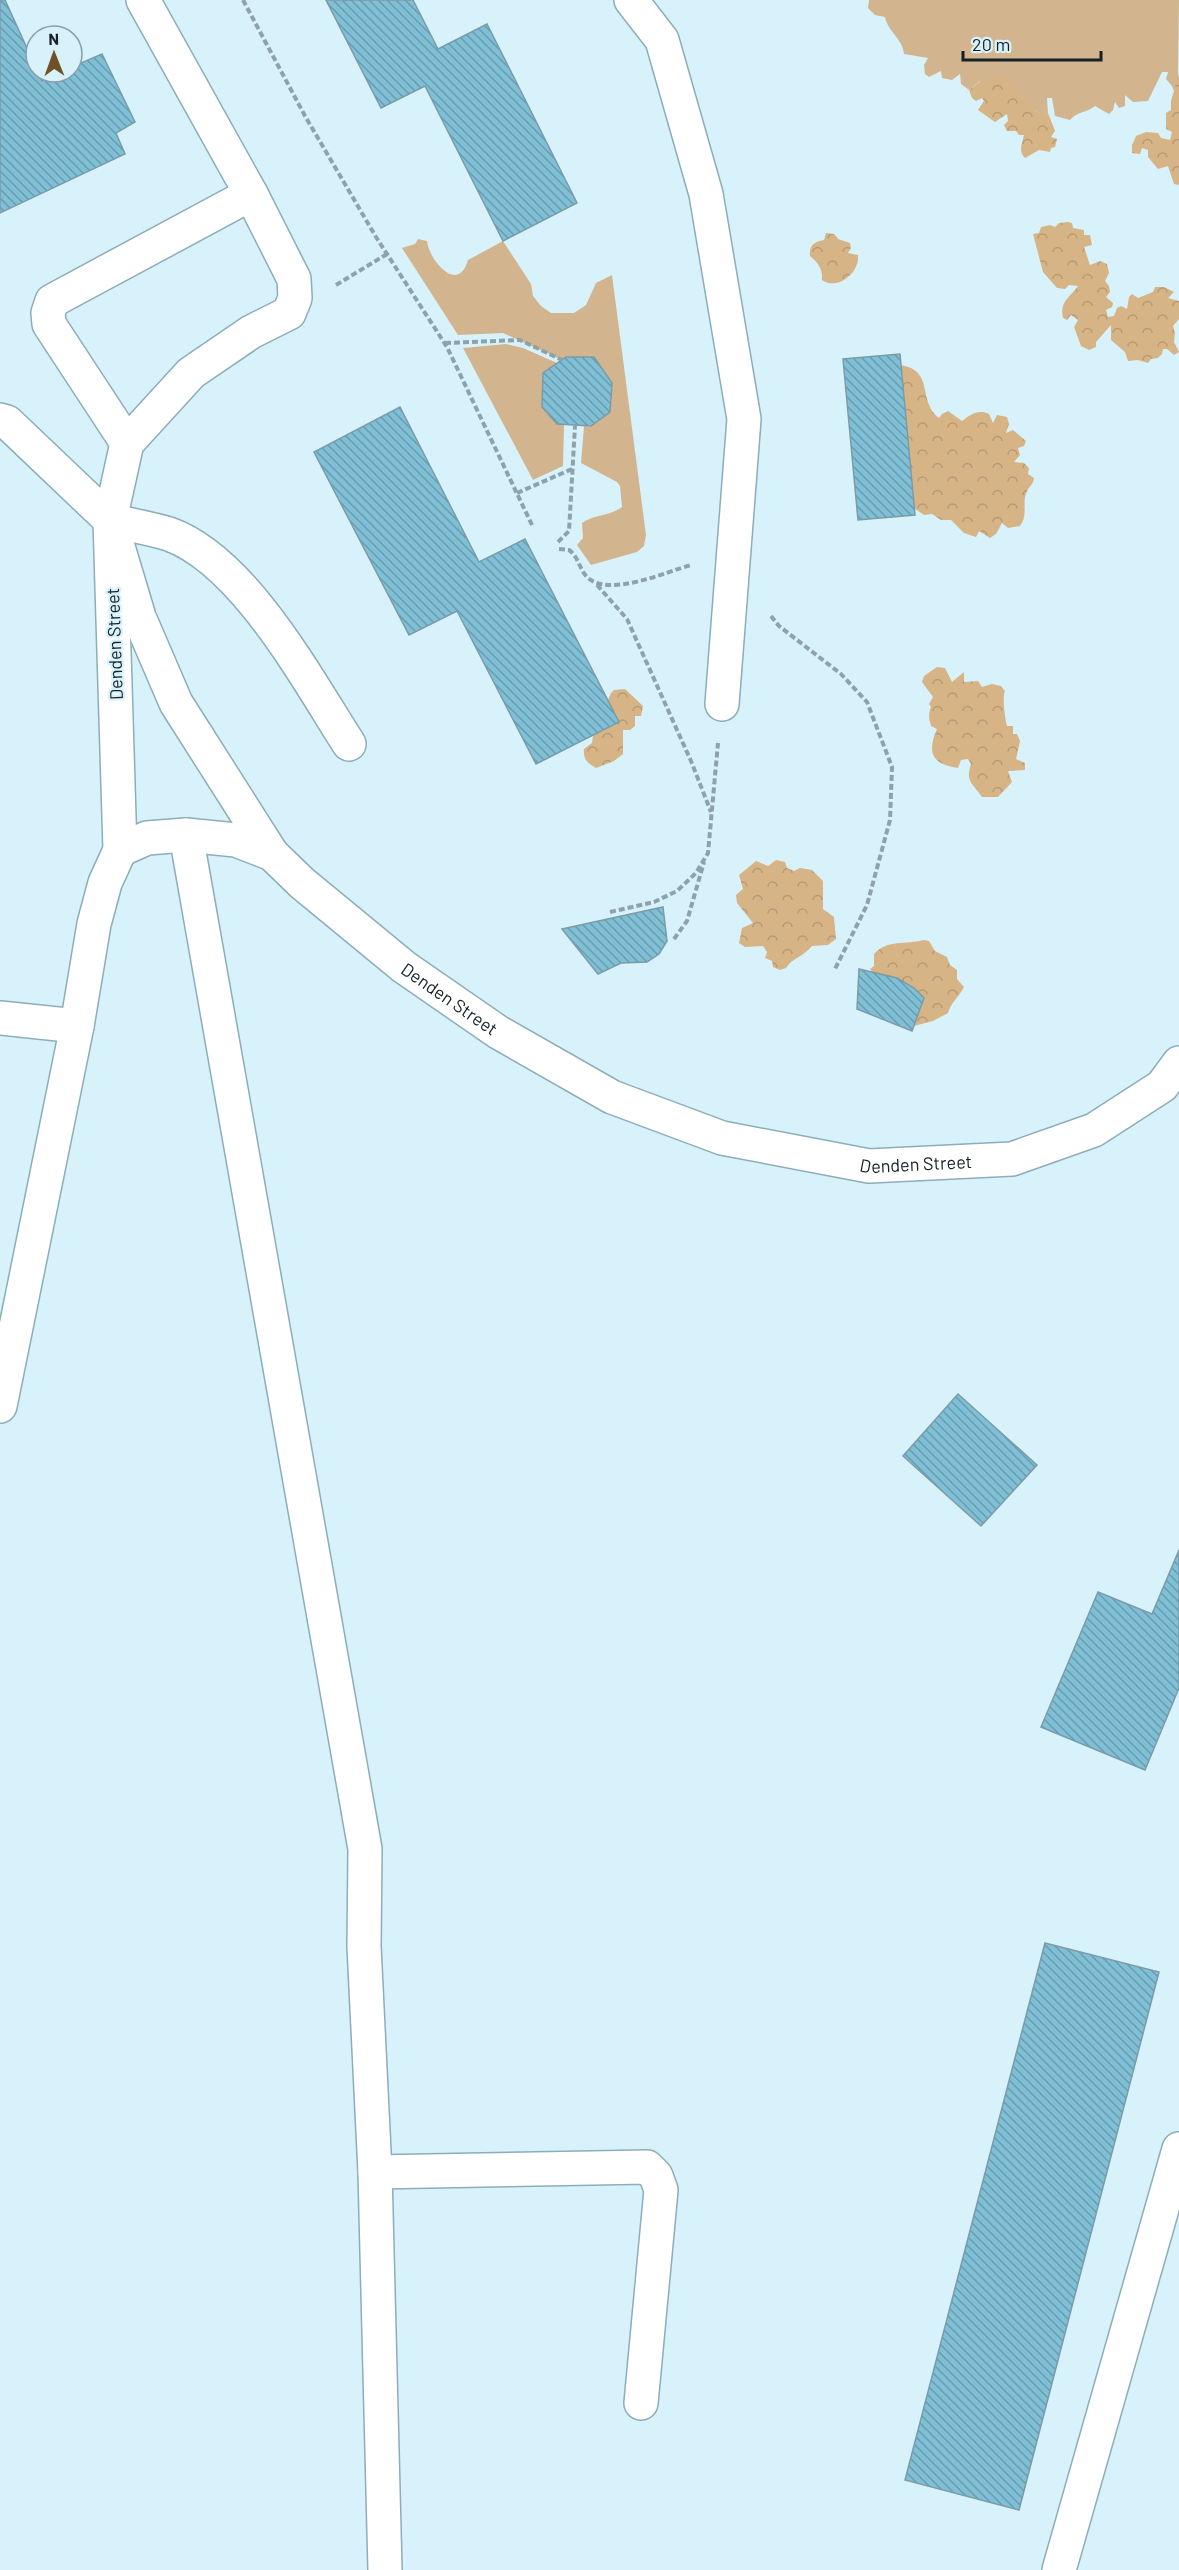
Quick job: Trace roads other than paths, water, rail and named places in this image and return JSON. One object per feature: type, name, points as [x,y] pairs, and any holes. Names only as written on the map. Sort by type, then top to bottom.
[{"type":"street","points":[[143,0],[251,194],[294,279],[295,298],[289,313],[251,332],[191,373],[127,442],[50,324],[48,313],[52,301],[251,194]]},
{"type":"street","points":[[631,0],[662,40],[706,194],[744,419],[722,704]]},
{"type":"street","points":[[0,420],[7,422],[110,520],[139,617],[176,703],[272,854]]},
{"type":"street","name":"Denden Street","points":[[127,442],[110,520],[120,850],[147,838],[186,835],[236,840],[272,854],[302,883],[404,967],[498,1032],[612,1097],[722,1138],[869,1166],[1012,1159],[1094,1130],[1162,1086],[1179,1063]]},
{"type":"street","points":[[110,520],[170,534],[215,561],[266,616],[349,744]]},
{"type":"street","points":[[186,835],[365,1849],[364,1946],[375,2172],[385,2570]]},
{"type":"street","points":[[0,1406],[77,1026],[94,924],[105,883],[120,850]]},
{"type":"street","points":[[0,1018],[77,1026]]},
{"type":"street","points":[[1059,2570],[1179,2150]]},
{"type":"street","points":[[375,2172],[647,2167],[656,2176],[660,2190],[641,2403]]}]
